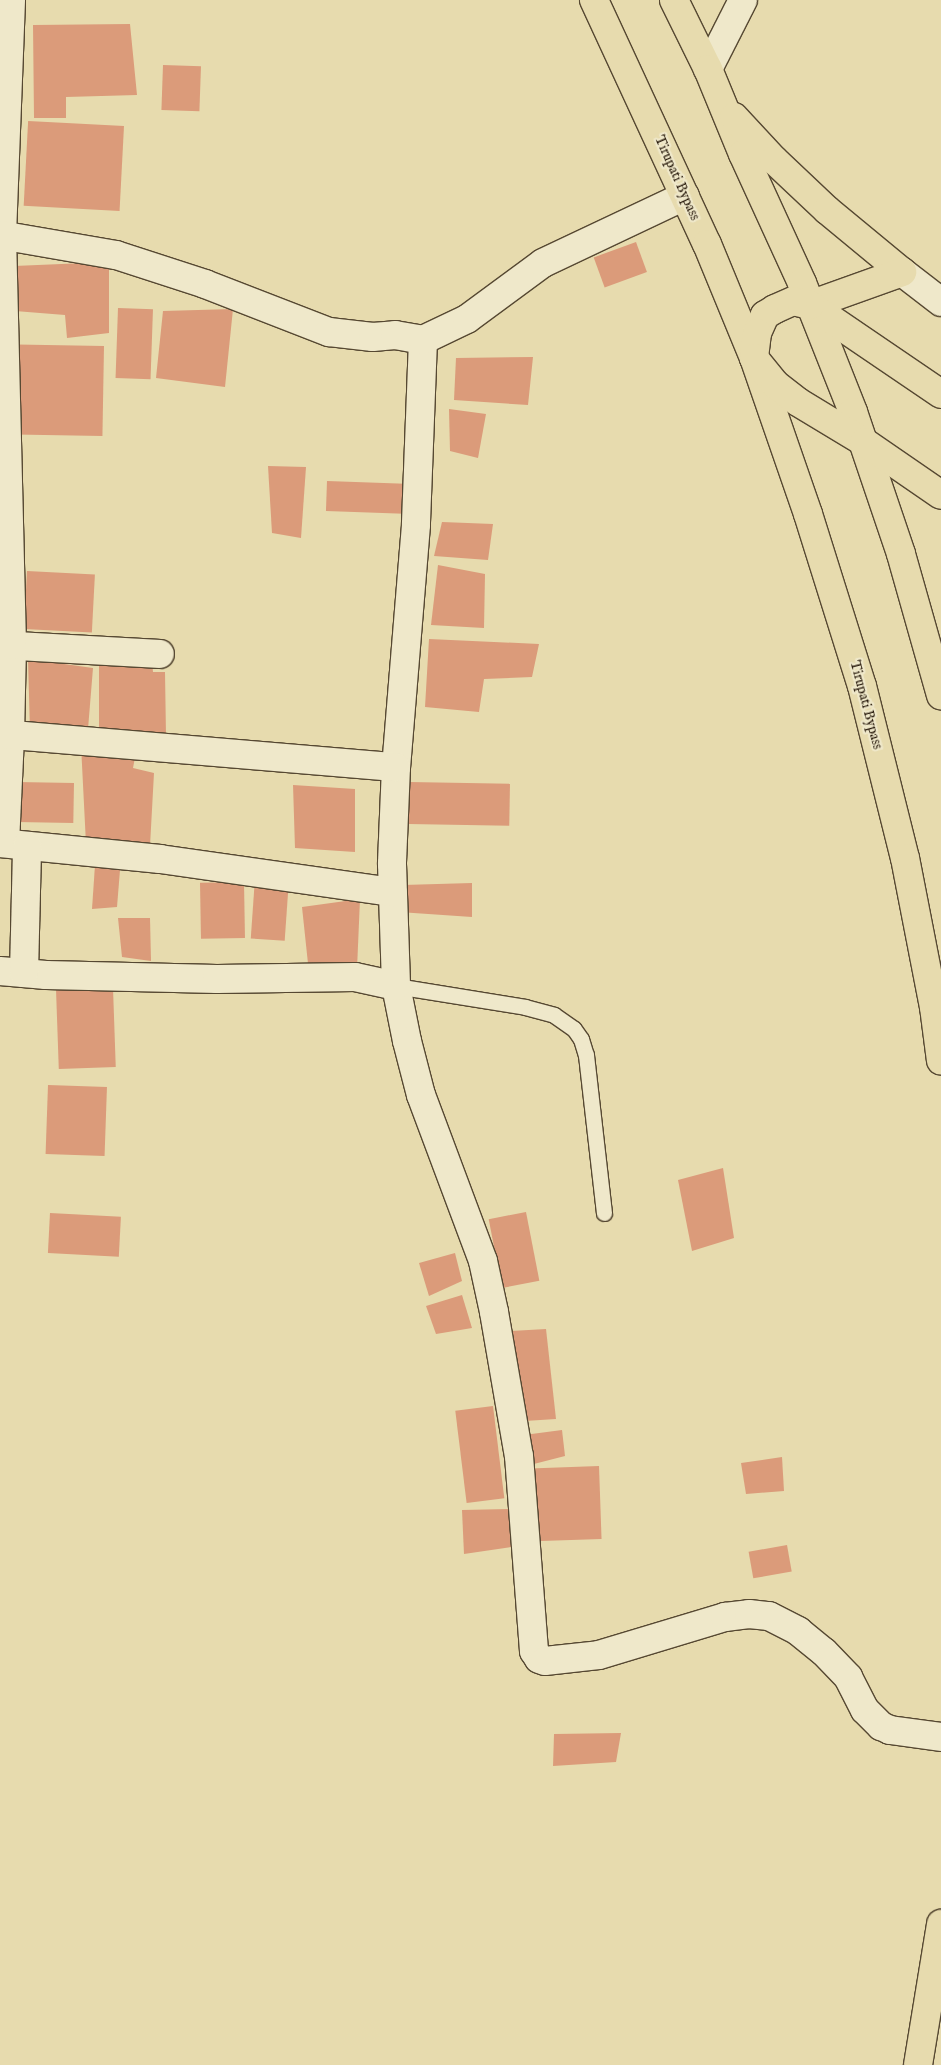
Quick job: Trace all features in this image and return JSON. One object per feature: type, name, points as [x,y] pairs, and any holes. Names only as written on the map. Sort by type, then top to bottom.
[{"type":"highway","name":"Tirupati Bypass","points":[[594,0],[685,196],[754,358],[808,514],[862,686],[905,858],[934,1007],[941,1062]]},
{"type":"highway","points":[[674,0],[708,69],[810,305],[864,442],[901,554],[941,694]]},
{"type":"highway","points":[[723,105],[774,160],[827,210],[902,272]]},
{"type":"highway","points":[[810,305],[902,272]]},
{"type":"highway","name":"Tirupati Bypass","points":[[810,305],[793,301],[765,315],[757,333],[754,358],[775,384],[798,402],[864,442],[941,495]]},
{"type":"highway","points":[[810,305],[941,394]]},
{"type":"highway","points":[[918,2065],[941,1924]]},
{"type":"street","points":[[11,0],[1,235],[6,645],[5,735],[11,844],[12,972],[217,979],[356,977],[396,986]]},
{"type":"street","points":[[708,69],[744,0]]},
{"type":"street","points":[[1,235],[116,255],[205,284],[329,332],[373,337],[395,335],[423,340],[467,318],[542,263],[685,196]]},
{"type":"street","points":[[902,272],[941,302]]},
{"type":"street","points":[[423,340],[416,525],[396,768],[393,892],[396,986],[407,1041],[421,1095],[483,1261],[494,1312],[519,1456],[536,1656],[539,1659],[551,1661],[599,1655],[725,1617],[749,1614],[769,1616],[798,1631],[829,1657],[848,1677],[865,1710],[881,1726],[890,1730],[941,1737]]},
{"type":"street","points":[[6,645],[160,654]]},
{"type":"street","points":[[5,735],[396,768]]},
{"type":"street","points":[[11,844],[160,859],[393,892]]},
{"type":"lane","points":[[396,986],[525,1007],[554,1015],[574,1029],[581,1039],[586,1055],[604,1213]]},
{"type":"building","points":[[130,24],[137,95],[66,97],[66,118],[34,118],[33,25]]},
{"type":"building","points":[[163,65],[201,66],[199,111],[161,110]]},
{"type":"building","points":[[28,121],[124,126],[120,211],[24,206]]},
{"type":"building","points":[[636,242],[647,272],[605,287],[594,257]]},
{"type":"building","points":[[109,262],[109,333],[67,338],[65,315],[15,311],[14,266]]},
{"type":"building","points":[[118,308],[153,309],[151,379],[116,378]]},
{"type":"building","points":[[233,309],[225,387],[156,378],[163,311]]},
{"type":"building","points":[[17,344],[104,346],[102,436],[15,434]]},
{"type":"building","points":[[533,357],[528,405],[454,400],[456,358]]},
{"type":"building","points":[[449,409],[486,414],[478,458],[450,451]]},
{"type":"building","points":[[268,466],[306,467],[301,538],[272,533]]},
{"type":"building","points":[[327,481],[405,484],[404,514],[326,511]]},
{"type":"building","points":[[442,522],[493,524],[488,560],[434,556]]},
{"type":"building","points":[[438,565],[485,574],[484,628],[431,625]]},
{"type":"building","points":[[27,571],[95,575],[92,632],[24,629]]},
{"type":"building","points":[[429,639],[539,644],[532,677],[484,679],[479,712],[425,707]]},
{"type":"building","points":[[28,659],[93,668],[88,729],[30,731]]},
{"type":"building","points":[[99,662],[152,662],[153,672],[165,672],[166,736],[99,728]]},
{"type":"building","points":[[81,745],[136,752],[133,768],[154,773],[150,846],[86,844]]},
{"type":"building","points":[[17,782],[74,783],[73,823],[16,822]]},
{"type":"building","points":[[409,782],[510,784],[509,826],[408,824]]},
{"type":"building","points":[[293,785],[355,789],[355,852],[295,848]]},
{"type":"building","points":[[95,865],[120,870],[117,907],[92,909]]},
{"type":"building","points":[[255,877],[289,879],[285,941],[251,938]]},
{"type":"building","points":[[244,882],[245,938],[201,939],[200,883]]},
{"type":"building","points":[[472,883],[472,917],[399,912],[403,885]]},
{"type":"building","points":[[360,899],[357,969],[309,973],[302,907]]},
{"type":"building","points":[[118,918],[150,918],[151,961],[122,957]]},
{"type":"building","points":[[113,988],[116,1067],[59,1069],[56,990]]},
{"type":"building","points":[[48,1085],[107,1087],[105,1156],[46,1154]]},
{"type":"building","points":[[723,1168],[734,1238],[692,1251],[678,1180]]},
{"type":"building","points":[[526,1212],[539,1281],[502,1288],[489,1219]]},
{"type":"building","points":[[50,1213],[121,1217],[119,1257],[48,1253]]},
{"type":"building","points":[[455,1253],[462,1281],[429,1296],[419,1263]]},
{"type":"building","points":[[462,1295],[472,1328],[436,1334],[426,1306]]},
{"type":"building","points":[[546,1329],[556,1419],[525,1421],[511,1331]]},
{"type":"building","points":[[493,1406],[504,1498],[467,1503],[455,1411]]},
{"type":"building","points":[[562,1430],[565,1456],[526,1466],[524,1435]]},
{"type":"building","points":[[782,1457],[784,1491],[746,1494],[741,1463]]},
{"type":"building","points":[[599,1466],[602,1539],[526,1542],[523,1469]]},
{"type":"building","points":[[509,1509],[511,1547],[464,1554],[462,1510]]},
{"type":"building","points":[[787,1545],[792,1572],[753,1578],[749,1552]]},
{"type":"building","points":[[621,1733],[616,1762],[553,1766],[554,1734]]}]
